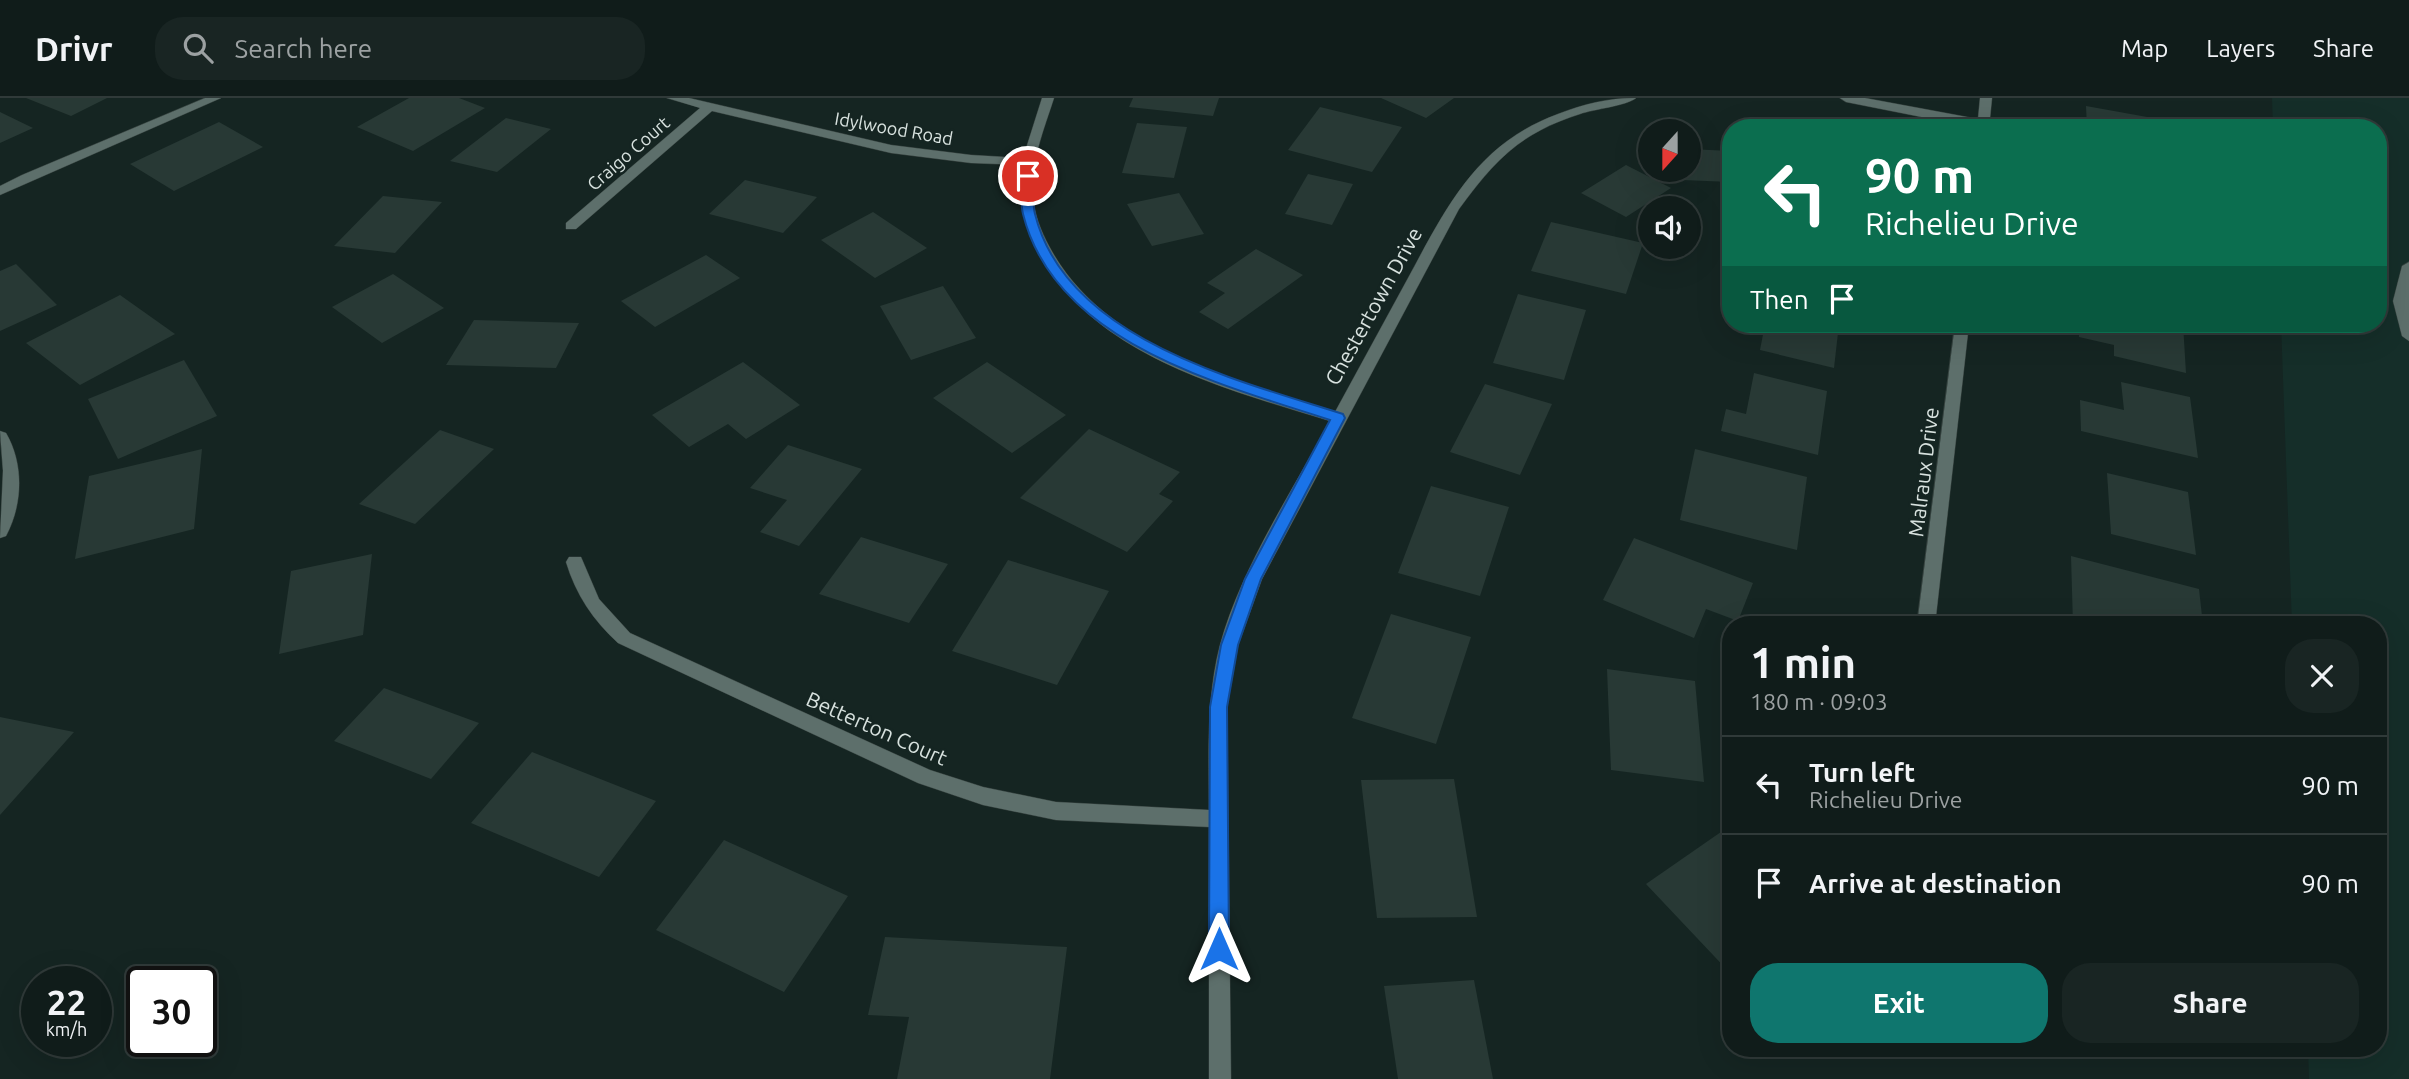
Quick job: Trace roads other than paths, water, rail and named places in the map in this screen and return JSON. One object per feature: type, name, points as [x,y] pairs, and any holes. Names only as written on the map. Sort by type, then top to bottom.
[{"type":"street","points":[[0,191],[61,161],[141,131],[215,98]]},
{"type":"street","name":"Idylwood Road","points":[[673,98],[891,149],[971,159],[1029,162]]},
{"type":"street","points":[[1048,98],[1029,162],[1026,190],[1028,212],[1042,250],[1064,282],[1103,317],[1145,347],[1202,373],[1338,418]]},
{"type":"street","name":"Chestertown Drive","points":[[1220,1079],[1219,707],[1229,645],[1253,579],[1453,208],[1489,161],[1508,145],[1543,125],[1570,114],[1630,98]]},
{"type":"street","points":[[1846,98],[1949,119]]},
{"type":"street","points":[[1984,119],[1986,98]]},
{"type":"street","name":"Craigo Court","points":[[571,226],[709,107]]},
{"type":"street","points":[[2409,266],[2400,301],[2409,336]]},
{"type":"street","name":"Malraux Drive","points":[[1927,616],[1961,333]]},
{"type":"street","points":[[0,437],[12,471],[9,509],[0,532]]},
{"type":"street","name":"Betterton Court","points":[[575,562],[580,583],[596,612],[624,638],[925,777],[982,796],[1056,811],[1218,819]]}]
